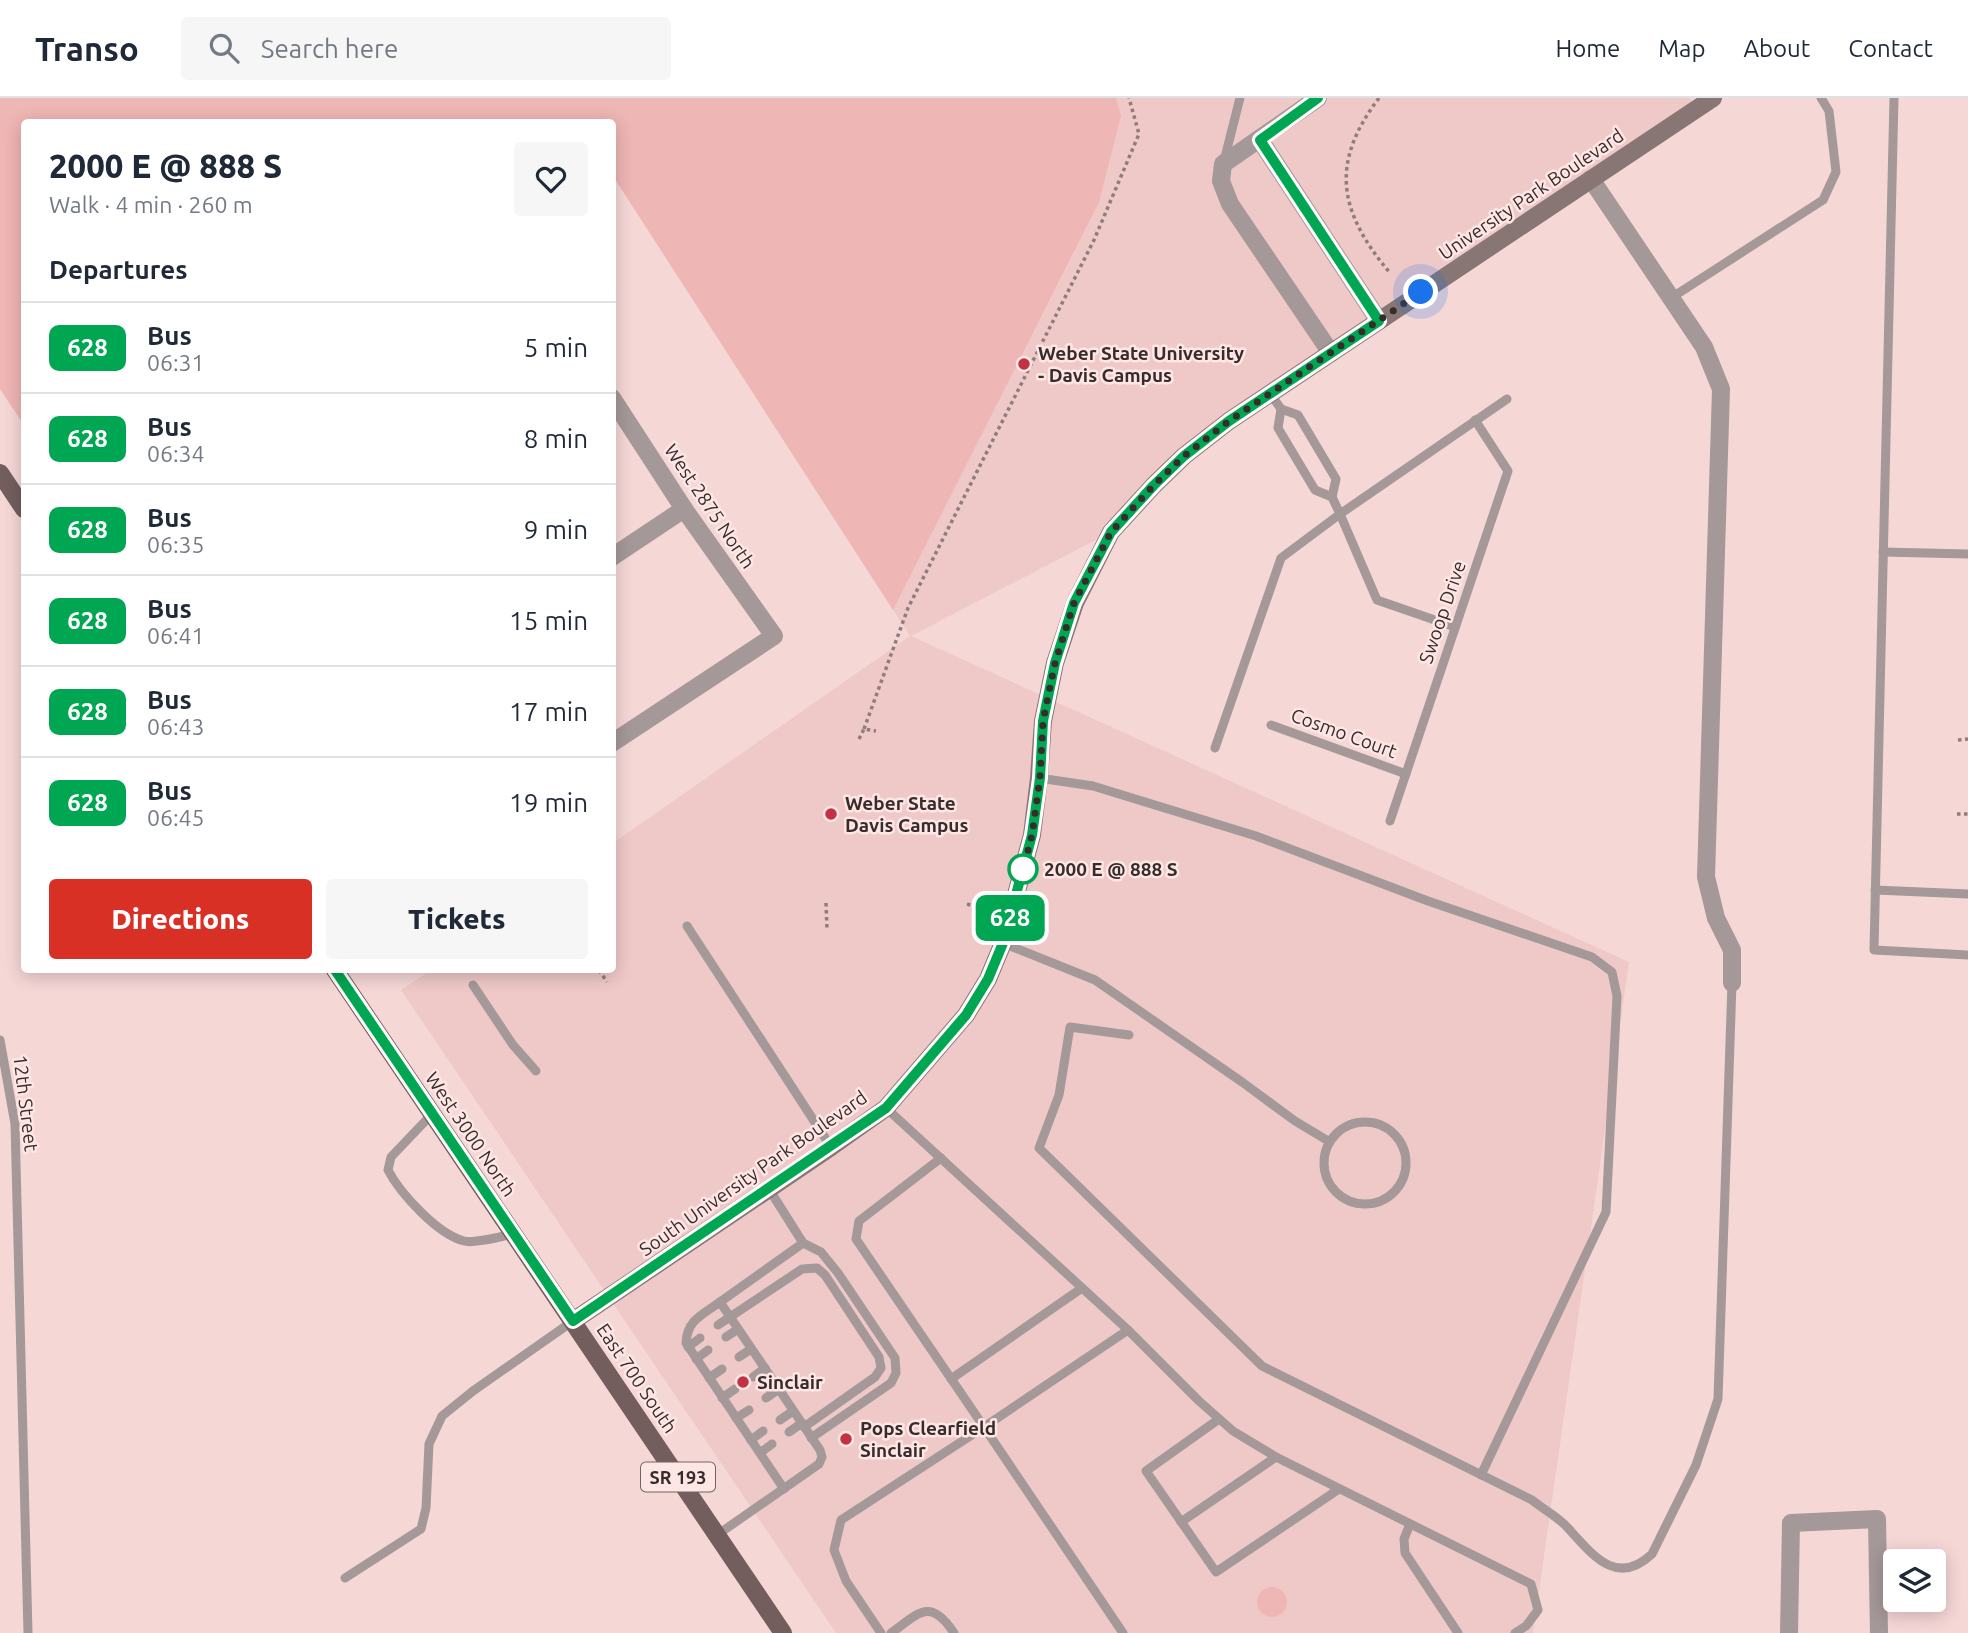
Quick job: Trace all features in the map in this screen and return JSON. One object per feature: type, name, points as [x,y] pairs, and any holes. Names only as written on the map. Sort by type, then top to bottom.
[{"type":"main road","points":[[0,473],[21,504]]},
{"type":"main road","name":"West 3000 North","points":[[337,973],[573,1321]]},
{"type":"main road","name":"East 700 South","points":[[573,1321],[783,1633]]},
{"type":"street","points":[[1318,98],[1223,164],[1222,181],[1230,204],[1331,353]]},
{"type":"street","name":"University Park Boulevard","points":[[1111,532],[1184,456],[1229,421],[1713,98]]},
{"type":"street","points":[[1260,140],[1379,321]]},
{"type":"street","points":[[1591,179],[1704,347],[1721,389],[1706,877],[1716,918],[1731,950],[1732,982]]},
{"type":"street","name":"West 2875 North","points":[[616,404],[684,509],[774,636],[616,740]]},
{"type":"street","points":[[616,554],[684,509]]},
{"type":"street","name":"South University Park Boulevard","points":[[573,1321],[886,1108],[966,1015],[988,979],[1003,943],[1032,835],[1040,778],[1043,721],[1055,663],[1074,603],[1111,532]]},
{"type":"street","points":[[1789,1633],[1791,1523],[1877,1520],[1879,1633]]},
{"type":"lane","points":[[1223,164],[1240,98]]},
{"type":"lane","points":[[1671,298],[1824,200],[1836,172],[1829,111],[1821,98]]},
{"type":"lane","points":[[1894,98],[1874,950],[1968,955]]},
{"type":"lane","points":[[1270,393],[1281,409],[1298,415],[1336,479],[1332,497],[1377,600],[1455,627]]},
{"type":"lane","points":[[1215,748],[1281,558],[1507,399]]},
{"type":"lane","points":[[1281,409],[1278,428],[1315,490],[1332,497]]},
{"type":"lane","name":"Swoop Drive","points":[[1390,821],[1508,471],[1475,420]]},
{"type":"lane","points":[[1883,552],[1968,554]]},
{"type":"lane","name":"Cosmo Court","points":[[1271,725],[1406,774]]},
{"type":"lane","points":[[1040,778],[1093,786],[1256,836],[1429,901],[1592,957],[1612,972],[1618,996],[1606,1212],[1480,1475]]},
{"type":"lane","points":[[1875,890],[1968,894]]},
{"type":"lane","points":[[687,926],[831,1147]]},
{"type":"lane","points":[[1003,943],[1095,980],[1295,1121],[1330,1142]]},
{"type":"lane","points":[[1129,1035],[1070,1027],[1059,1095],[1039,1148],[1262,1366],[1532,1500],[1567,1526],[1579,1542],[1598,1559],[1626,1570],[1641,1565],[1652,1554],[1696,1465],[1718,1399],[1732,982]]},
{"type":"lane","points":[[473,985],[513,1045],[536,1071]]},
{"type":"lane","name":"12th Street","points":[[0,1040],[15,1124],[28,1633]]},
{"type":"lane","points":[[886,1108],[1082,1287],[1233,1431],[1276,1457],[1531,1584],[1538,1610],[1526,1626],[1515,1633]]},
{"type":"lane","points":[[432,1114],[391,1157],[388,1170],[396,1186],[439,1227],[465,1242],[514,1234]]},
{"type":"lane","points":[[1357,1123],[1377,1124],[1390,1130],[1399,1140],[1406,1164],[1404,1177],[1397,1190],[1378,1202],[1364,1204],[1350,1201],[1338,1194],[1325,1170],[1325,1155],[1330,1142],[1344,1128],[1357,1123]]},
{"type":"lane","points":[[941,1158],[859,1221],[856,1239],[1122,1633]]},
{"type":"lane","points":[[769,1189],[803,1243],[821,1252],[838,1273],[895,1358],[896,1373],[891,1383],[811,1438]]},
{"type":"lane","points":[[784,1489],[688,1347],[686,1331],[693,1321],[803,1243]]},
{"type":"lane","points":[[718,1325],[802,1269],[817,1268],[825,1275],[879,1357],[881,1368],[875,1377],[789,1432]]},
{"type":"lane","points":[[951,1379],[1082,1287]]},
{"type":"lane","points":[[717,1535],[819,1464],[822,1457],[720,1302]]},
{"type":"lane","points":[[345,1578],[421,1529],[426,1508],[429,1444],[442,1416],[573,1321]]},
{"type":"lane","points":[[726,1338],[738,1329]]},
{"type":"lane","points":[[881,1633],[846,1581],[834,1550],[841,1520],[1128,1330]]},
{"type":"lane","points":[[688,1347],[700,1338]]},
{"type":"lane","points":[[739,1357],[751,1349]]},
{"type":"lane","points":[[696,1359],[708,1350]]},
{"type":"lane","points":[[753,1377],[765,1368]]},
{"type":"lane","points":[[709,1378],[722,1369]]},
{"type":"lane","points":[[723,1398],[735,1389]]},
{"type":"lane","points":[[766,1398],[779,1389]]},
{"type":"lane","points":[[736,1418],[749,1410]]},
{"type":"lane","points":[[780,1420],[793,1411]]},
{"type":"lane","points":[[1219,1419],[1146,1471],[1216,1572],[1339,1489]]},
{"type":"lane","points":[[751,1440],[764,1431]]},
{"type":"lane","points":[[760,1453],[772,1444]]},
{"type":"lane","points":[[1181,1522],[1276,1457]]},
{"type":"lane","points":[[1410,1524],[1404,1539],[1405,1553],[1458,1633]]},
{"type":"lane","points":[[891,1633],[924,1611],[934,1611],[954,1633]]},
{"type":"path","points":[[859,739],[908,608],[1094,240],[1139,134],[1129,98]]},
{"type":"path","points":[[1379,98],[1356,133],[1346,178],[1356,225],[1390,273]]},
{"type":"path","points":[[864,729],[876,731]]},
{"type":"path","points":[[1958,740],[1968,739]]},
{"type":"path","points":[[1957,814],[1968,814]]},
{"type":"path","points":[[874,826],[889,828]]},
{"type":"path","points":[[826,903],[827,929]]},
{"type":"path","points":[[967,904],[989,911]]},
{"type":"path","points":[[601,973],[607,982]]},
{"type":"shaded area","points":[[0,98],[1690,98],[1697,109],[1229,421],[1111,532],[911,636],[1629,962],[1533,1633],[836,1633],[401,990],[426,973],[616,973],[616,841],[910,636],[616,181],[616,119],[21,119],[21,420],[0,389]]},
{"type":"shaded area","points":[[0,98],[1116,98],[1121,116],[1099,202],[893,610],[616,181],[616,119],[21,119],[21,420],[0,389]]},
{"type":"shaded area","points":[[1272,1587],[1283,1591],[1287,1602],[1283,1613],[1272,1617],[1261,1613],[1257,1602],[1261,1591]]},
{"type":"bus line","name":"628","points":[[337,973],[573,1321],[886,1108],[966,1015],[988,979],[1003,943],[1032,835],[1040,778],[1043,721],[1055,663],[1074,603],[1111,532],[1184,456],[1229,421],[1379,321],[1260,140],[1318,98]]},
{"type":"place","name":"Weber State University - Davis Campus","points":[[1024,364]]},
{"type":"place","name":"Weber State Davis Campus","points":[[831,814]]},
{"type":"place","name":"2000 E @ 888 S","points":[[1023,869]]},
{"type":"place","name":"Sinclair","points":[[743,1382]]},
{"type":"place","name":"Pops Clearfield Sinclair","points":[[846,1439]]},
{"type":"route","points":[[1023,869],[1021,878],[1032,835],[1040,778],[1043,721],[1055,663],[1074,603],[1111,532],[1184,456],[1229,421],[1421,292]]}]
